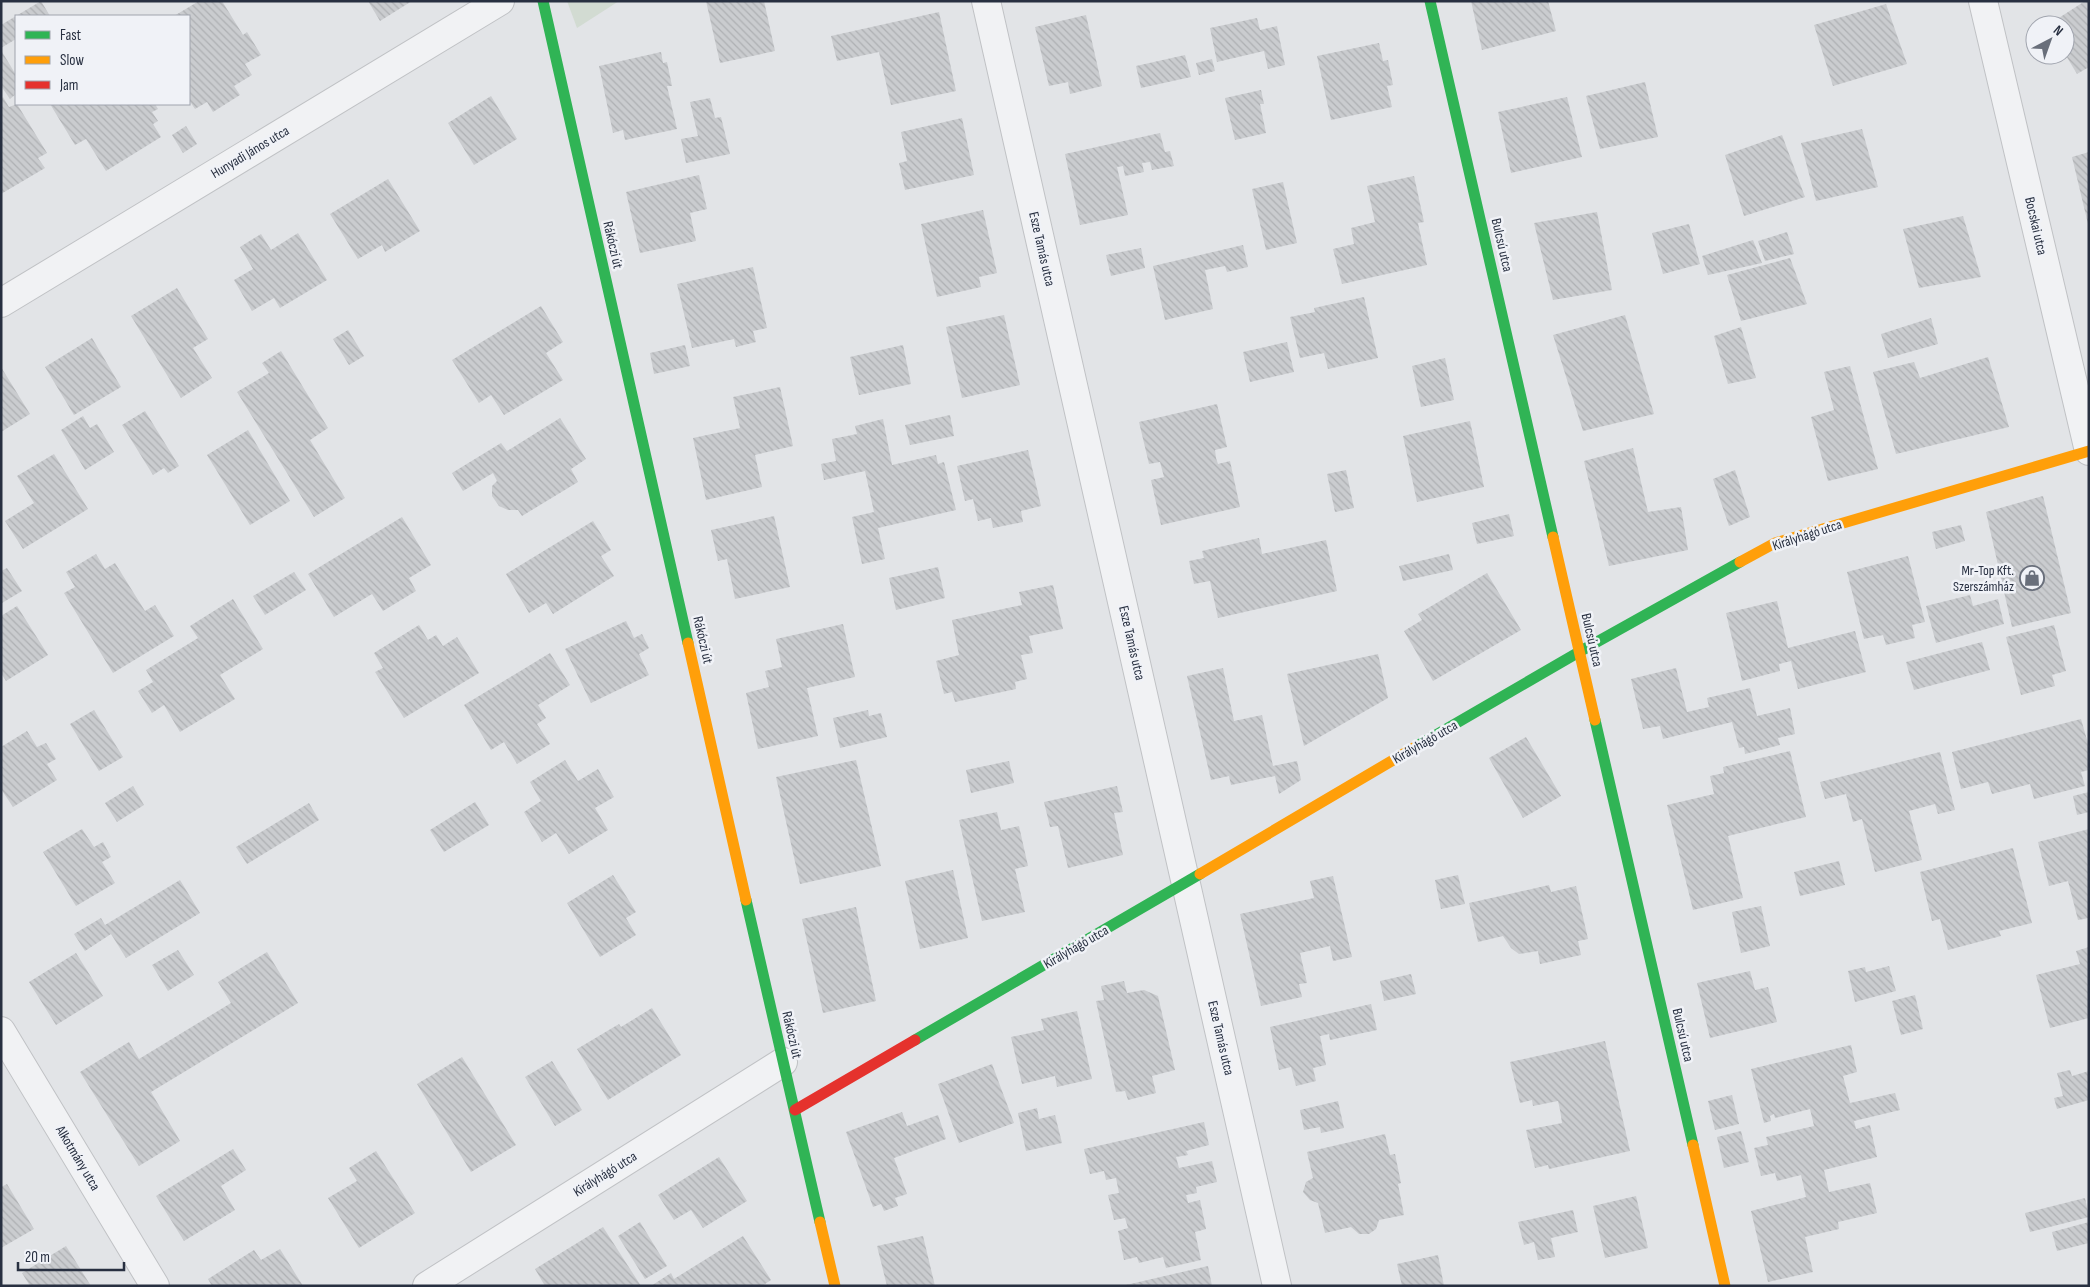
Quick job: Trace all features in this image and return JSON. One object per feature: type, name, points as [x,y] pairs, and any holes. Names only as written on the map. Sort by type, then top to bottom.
[{"type":"street","name":"Hunyadi János utca","points":[[1,303],[500,1]]},
{"type":"street","name":"Rákóczi út","points":[[543,1],[782,1062],[795,1110],[835,1286]]},
{"type":"street","name":"Esze Tamás utca","points":[[986,1],[1277,1286]]},
{"type":"street","name":"Bulcsú utca","points":[[1430,1],[1725,1286]]},
{"type":"street","name":"Bocskai utca","points":[[1983,1],[2088,442]]},
{"type":"street","name":"Királyhágó utca","points":[[795,1110],[1579,652],[1775,543],[2088,442]]},
{"type":"street","name":"Alkotmány utca","points":[[1,1031],[155,1286]]},
{"type":"street","name":"Királyhágó utca","points":[[427,1286],[782,1062]]},
{"type":"shaded area","points":[[567,1],[619,1],[577,28]]},
{"type":"building","points":[[41,1],[49,15],[18,15]]},
{"type":"building","points":[[199,1],[222,1],[243,35],[247,32],[261,55],[245,64],[252,75],[234,86],[240,95],[213,112],[207,102],[195,109],[190,102],[190,15],[176,15]]},
{"type":"building","points":[[368,1],[412,1],[380,21]]},
{"type":"building","points":[[706,1],[764,1],[775,51],[720,63]]},
{"type":"building","points":[[1471,1],[1548,1],[1556,31],[1482,50]]},
{"type":"building","points":[[2085,1],[2089,1],[2089,67],[2077,74],[2072,65],[2075,65],[2075,15],[2063,15]]},
{"type":"building","points":[[1886,4],[1907,64],[1833,86],[1814,25]]},
{"type":"building","points":[[939,12],[956,91],[891,105],[879,52],[837,61],[831,36]]},
{"type":"building","points":[[1086,15],[1102,86],[1070,94],[1068,82],[1049,86],[1035,27]]},
{"type":"building","points":[[15,17],[15,40],[1,48],[1,25]]},
{"type":"building","points":[[1257,18],[1260,30],[1277,26],[1285,65],[1268,69],[1264,51],[1217,62],[1210,28]]},
{"type":"building","points":[[1379,43],[1383,61],[1388,60],[1393,85],[1387,86],[1392,107],[1331,120],[1317,56]]},
{"type":"building","points":[[1,50],[15,73],[15,95],[10,99],[1,86]]},
{"type":"building","points":[[661,52],[663,63],[667,62],[672,86],[667,86],[677,129],[625,140],[623,130],[613,133],[599,66]]},
{"type":"building","points":[[1185,55],[1191,77],[1141,88],[1136,66]]},
{"type":"building","points":[[1212,59],[1215,71],[1199,75],[1196,63]]},
{"type":"building","points":[[1645,82],[1658,137],[1600,149],[1586,96]]},
{"type":"building","points":[[1261,90],[1264,104],[1260,104],[1266,133],[1235,140],[1225,98]]},
{"type":"building","points":[[491,96],[517,139],[474,165],[448,123]]},
{"type":"building","points":[[3,97],[9,107],[18,105],[47,153],[38,158],[45,168],[1,194],[1,99]]},
{"type":"building","points":[[1567,97],[1582,157],[1511,173],[1498,112]]},
{"type":"building","points":[[710,98],[715,118],[721,117],[730,154],[686,163],[681,139],[698,136],[690,102]]},
{"type":"building","points":[[51,105],[156,105],[158,109],[152,112],[158,121],[153,124],[161,137],[106,171],[86,139],[75,145]]},
{"type":"building","points":[[962,118],[974,175],[905,190],[899,163],[907,161],[901,132]]},
{"type":"building","points":[[186,126],[197,144],[183,153],[172,135]]},
{"type":"building","points":[[1862,129],[1878,187],[1816,201],[1801,143]]},
{"type":"building","points":[[1160,133],[1165,152],[1170,151],[1174,166],[1152,170],[1150,162],[1142,163],[1144,172],[1125,176],[1123,166],[1117,167],[1128,215],[1080,225],[1065,154]]},
{"type":"building","points":[[1782,135],[1805,197],[1744,216],[1725,155]]},
{"type":"building","points":[[2089,152],[2089,224],[2088,224],[2072,157]]},
{"type":"building","points":[[699,175],[707,209],[690,213],[696,241],[640,253],[626,192]]},
{"type":"building","points":[[1414,176],[1424,222],[1418,223],[1427,265],[1342,284],[1333,249],[1354,244],[1351,228],[1375,222],[1367,186]]},
{"type":"building","points":[[388,179],[420,231],[385,252],[382,245],[358,259],[330,214]]},
{"type":"building","points":[[1283,182],[1297,243],[1266,250],[1252,189]]},
{"type":"building","points":[[983,210],[997,273],[979,277],[981,287],[937,297],[921,224]]},
{"type":"building","points":[[1597,212],[1612,290],[1553,300],[1534,223]]},
{"type":"building","points":[[1963,216],[1981,277],[1919,288],[1903,229]]},
{"type":"building","points":[[1689,224],[1700,264],[1663,274],[1652,233]]},
{"type":"building","points":[[1787,232],[1794,254],[1765,261],[1758,241]]},
{"type":"building","points":[[298,233],[327,280],[280,308],[274,298],[252,311],[234,280],[253,269],[240,247],[261,234],[271,250]]},
{"type":"building","points":[[1753,240],[1762,263],[1708,275],[1702,256]]},
{"type":"building","points":[[1243,245],[1248,267],[1227,272],[1225,266],[1205,270],[1213,309],[1165,320],[1153,266]]},
{"type":"building","points":[[1141,248],[1145,268],[1111,276],[1106,255]]},
{"type":"building","points":[[1790,258],[1807,304],[1741,321],[1727,275]]},
{"type":"building","points":[[753,267],[767,328],[753,331],[756,342],[736,347],[734,339],[692,348],[677,284]]},
{"type":"building","points":[[177,288],[208,339],[193,348],[212,378],[181,398],[131,316]]},
{"type":"building","points":[[1364,297],[1378,358],[1328,369],[1324,353],[1300,358],[1290,317],[1315,312],[1314,308]]},
{"type":"building","points":[[541,306],[563,342],[546,353],[563,380],[504,415],[491,395],[479,403],[452,360]]},
{"type":"building","points":[[1004,315],[1020,385],[962,398],[946,327]]},
{"type":"building","points":[[1625,315],[1654,414],[1583,431],[1553,335]]},
{"type":"building","points":[[1931,318],[1938,344],[1888,358],[1881,334]]},
{"type":"building","points":[[1741,327],[1756,378],[1728,384],[1714,336]]},
{"type":"building","points":[[348,330],[364,356],[349,365],[333,339]]},
{"type":"building","points":[[92,338],[121,387],[74,415],[45,367]]},
{"type":"building","points":[[1287,342],[1294,372],[1250,382],[1243,352]]},
{"type":"building","points":[[685,345],[690,366],[654,374],[650,353]]},
{"type":"building","points":[[903,345],[911,384],[859,395],[850,357]]},
{"type":"building","points":[[281,351],[328,428],[310,440],[345,498],[314,517],[237,392],[269,373],[262,363]]},
{"type":"building","points":[[1988,357],[2009,427],[1896,454],[1873,372],[1914,362],[1920,378]]},
{"type":"building","points":[[1445,358],[1454,400],[1421,407],[1412,366]]},
{"type":"building","points":[[1850,366],[1878,469],[1828,481],[1811,417],[1834,410],[1824,372]]},
{"type":"building","points":[[1,367],[30,414],[1,432]]},
{"type":"building","points":[[780,387],[793,446],[755,455],[762,487],[706,500],[693,438],[740,428],[733,397]]},
{"type":"building","points":[[1217,404],[1227,447],[1215,450],[1216,458],[1218,464],[1230,461],[1240,507],[1161,525],[1151,480],[1164,477],[1160,462],[1149,464],[1139,422]]},
{"type":"building","points":[[145,411],[179,466],[168,473],[164,468],[153,475],[122,425]]},
{"type":"building","points":[[950,415],[954,436],[910,445],[905,425]]},
{"type":"building","points":[[83,416],[90,428],[97,424],[114,452],[85,470],[61,430]]},
{"type":"building","points":[[560,418],[586,459],[571,469],[578,482],[522,516],[518,510],[508,510],[499,506],[492,496],[492,486],[497,481],[493,473],[463,491],[452,473],[501,443],[507,451]]},
{"type":"building","points":[[883,419],[892,465],[936,455],[938,464],[944,462],[956,510],[878,528],[885,559],[862,564],[852,517],[874,512],[865,471],[824,480],[821,464],[836,461],[832,439],[857,434],[855,426]]},
{"type":"building","points":[[1470,421],[1484,487],[1417,502],[1403,436]]},
{"type":"building","points":[[248,430],[290,501],[250,525],[207,455]]},
{"type":"building","points":[[1633,448],[1648,512],[1681,507],[1688,550],[1609,566],[1584,461]]},
{"type":"building","points":[[1028,450],[1041,506],[1021,511],[1023,522],[993,528],[991,518],[978,521],[973,499],[965,501],[957,466]]},
{"type":"building","points":[[54,454],[88,509],[23,549],[5,521],[34,503],[17,476]]},
{"type":"building","points":[[1346,470],[1354,508],[1335,512],[1327,474]]},
{"type":"building","points":[[1735,470],[1750,517],[1729,526],[1713,479]]},
{"type":"building","name":"Mr-Top Kft. Szerszámház","points":[[2043,496],[2071,613],[2012,627],[1986,512]]},
{"type":"building","points":[[1509,514],[1514,536],[1477,544],[1472,523]]},
{"type":"building","points":[[774,516],[790,587],[735,599],[727,559],[718,561],[711,530]]},
{"type":"building","points":[[402,517],[431,565],[409,578],[416,591],[383,611],[372,594],[334,617],[308,574]]},
{"type":"building","points":[[593,521],[611,550],[601,556],[614,576],[553,614],[546,603],[529,613],[506,574]]},
{"type":"building","points":[[1961,525],[1965,541],[1936,549],[1932,532]]},
{"type":"building","points":[[1259,538],[1262,554],[1326,540],[1337,591],[1218,618],[1210,581],[1194,584],[1189,561],[1204,558],[1202,551]]},
{"type":"building","points":[[96,554],[105,569],[115,563],[145,611],[155,605],[174,636],[113,673],[64,593],[75,587],[66,572]]},
{"type":"building","points":[[1449,554],[1453,570],[1403,581],[1399,566]]},
{"type":"building","points":[[1908,556],[1925,622],[1912,625],[1915,638],[1886,645],[1883,635],[1864,639],[1847,572]]},
{"type":"building","points":[[938,567],[945,598],[896,610],[889,578]]},
{"type":"building","points":[[7,568],[22,591],[2,603],[1,571]]},
{"type":"building","points":[[294,572],[306,590],[265,615],[253,596]]},
{"type":"building","points":[[1487,573],[1521,630],[1433,681],[1404,631],[1422,620],[1418,614]]},
{"type":"building","points":[[1053,585],[1063,629],[1029,636],[1033,653],[1021,655],[1027,679],[1015,682],[1016,689],[955,702],[952,692],[944,694],[936,661],[959,655],[952,620],[1022,605],[1019,592]]},
{"type":"building","points":[[1970,595],[1973,606],[1998,599],[2004,624],[1936,643],[1926,606]]},
{"type":"building","points":[[233,599],[263,649],[220,675],[235,699],[180,732],[164,705],[152,713],[138,691],[153,682],[146,670],[198,638],[190,626]]},
{"type":"building","points":[[1777,601],[1788,648],[1855,631],[1866,672],[1798,689],[1791,661],[1779,664],[1780,671],[1742,681],[1726,613]]},
{"type":"building","points":[[17,606],[48,655],[6,681],[1,673],[1,616]]},
{"type":"building","points":[[626,621],[634,638],[642,634],[649,648],[639,654],[649,675],[591,703],[565,649]]},
{"type":"building","points":[[843,624],[855,677],[807,688],[818,736],[758,749],[746,693],[769,687],[765,671],[782,667],[776,639]]},
{"type":"building","points":[[419,625],[428,640],[436,635],[443,646],[457,637],[479,673],[404,718],[375,672],[383,668],[374,653]]},
{"type":"building","points":[[2054,625],[2066,671],[2052,675],[2055,686],[2021,695],[2006,637]]},
{"type":"building","points":[[1982,642],[1990,670],[1914,690],[1906,662]]},
{"type":"building","points":[[550,653],[570,685],[538,705],[546,718],[537,724],[550,744],[517,764],[504,742],[491,750],[464,705]]},
{"type":"building","points":[[1378,654],[1388,698],[1304,746],[1287,674]]},
{"type":"building","points":[[1223,668],[1234,721],[1262,715],[1273,766],[1297,761],[1301,780],[1279,794],[1275,776],[1231,785],[1229,776],[1211,780],[1187,676]]},
{"type":"building","points":[[1676,668],[1687,712],[1709,707],[1707,698],[1750,688],[1757,716],[1790,708],[1795,734],[1778,738],[1780,745],[1745,754],[1744,747],[1739,748],[1732,722],[1663,739],[1660,726],[1643,729],[1631,679]]},
{"type":"building","points":[[94,710],[123,757],[99,771],[70,724]]},
{"type":"building","points":[[868,710],[869,716],[881,713],[887,737],[840,748],[833,718]]},
{"type":"building","points":[[2081,719],[2089,747],[2089,770],[2081,772],[2085,786],[2034,799],[2030,784],[1992,794],[1988,782],[1961,789],[1952,752]]},
{"type":"building","points":[[27,731],[37,747],[46,743],[56,759],[47,764],[57,780],[13,807],[1,789],[1,747]]},
{"type":"building","points":[[1526,737],[1561,796],[1523,818],[1489,758]]},
{"type":"building","points":[[1790,751],[1806,817],[1728,836],[1743,898],[1693,910],[1667,805],[1714,794],[1710,776],[1724,773],[1723,767]]},
{"type":"building","points":[[1940,752],[1955,810],[1938,814],[1935,804],[1909,811],[1922,860],[1875,872],[1862,819],[1853,822],[1846,794],[1825,799],[1820,782]]},
{"type":"building","points":[[565,760],[578,781],[598,769],[614,797],[595,808],[608,830],[569,854],[556,833],[542,842],[524,812],[541,801],[530,782]]},
{"type":"building","points":[[856,760],[881,866],[800,884],[776,777]]},
{"type":"building","points":[[1009,761],[1014,783],[971,793],[966,770]]},
{"type":"building","points":[[133,786],[144,805],[117,822],[105,803]]},
{"type":"building","points":[[1117,786],[1123,812],[1114,813],[1123,855],[1068,868],[1058,826],[1050,827],[1044,802]]},
{"type":"building","points":[[2089,792],[2089,812],[2077,815],[2073,796]]},
{"type":"building","points":[[475,802],[489,825],[444,852],[430,830]]},
{"type":"building","points":[[309,803],[319,820],[247,864],[236,847]]},
{"type":"building","points":[[997,812],[1001,830],[1019,826],[1028,866],[1015,869],[1025,912],[982,921],[959,820]]},
{"type":"building","points":[[82,829],[94,847],[103,842],[111,857],[102,862],[115,883],[76,906],[43,852]]},
{"type":"building","points":[[2089,829],[2089,918],[2078,920],[2068,881],[2049,886],[2038,842]]},
{"type":"building","points":[[2013,848],[2032,923],[1999,931],[2001,936],[1948,950],[1940,919],[1932,921],[1920,872]]},
{"type":"building","points":[[1839,861],[1845,885],[1800,896],[1794,872]]},
{"type":"building","points":[[953,870],[968,938],[920,949],[905,881]]},
{"type":"building","points":[[613,875],[636,912],[626,918],[636,935],[600,957],[567,903]]},
{"type":"building","points":[[1458,875],[1465,904],[1441,909],[1435,880]]},
{"type":"building","points":[[1333,876],[1352,957],[1333,961],[1330,946],[1300,953],[1307,983],[1299,984],[1302,997],[1261,1006],[1240,914],[1314,898],[1310,881]]},
{"type":"building","points":[[180,880],[200,913],[126,958],[111,934],[85,951],[74,934],[101,918],[105,925]]},
{"type":"building","points":[[1549,885],[1551,892],[1576,886],[1588,939],[1578,941],[1581,955],[1540,964],[1538,951],[1519,954],[1511,948],[1503,936],[1478,942],[1469,903]]},
{"type":"building","points":[[1761,906],[1770,946],[1741,953],[1732,912]]},
{"type":"building","points":[[856,907],[876,1001],[823,1013],[802,919]]},
{"type":"building","points":[[2089,947],[2089,1018],[2050,1028],[2036,975],[2080,964],[2076,951]]},
{"type":"building","points":[[178,950],[194,975],[168,991],[152,965]]},
{"type":"building","points":[[267,952],[298,1003],[151,1092],[180,1141],[139,1166],[80,1072],[129,1042],[139,1059],[231,1003],[218,982]]},
{"type":"building","points":[[76,953],[103,996],[56,1025],[29,982]]},
{"type":"building","points":[[1889,966],[1896,991],[1855,1002],[1848,971],[1865,967],[1866,972]]},
{"type":"building","points":[[1750,971],[1755,990],[1768,987],[1777,1022],[1710,1038],[1697,983]]},
{"type":"building","points":[[1411,974],[1416,994],[1384,1001],[1380,981]]},
{"type":"building","points":[[1124,981],[1127,993],[1144,990],[1158,996],[1175,1070],[1152,1076],[1156,1093],[1128,1100],[1125,1091],[1116,1092],[1096,1001],[1104,1000],[1101,986]]},
{"type":"building","points":[[1915,995],[1923,1029],[1901,1035],[1892,1001]]},
{"type":"building","points":[[1371,1004],[1377,1030],[1330,1040],[1329,1034],[1320,1036],[1326,1065],[1313,1068],[1316,1081],[1296,1086],[1291,1067],[1279,1070],[1270,1027]]},
{"type":"building","points":[[652,1008],[681,1055],[608,1100],[577,1049],[619,1024],[621,1027]]},
{"type":"building","points":[[1077,1011],[1092,1079],[1057,1087],[1055,1076],[1022,1084],[1011,1037],[1044,1030],[1041,1019]]},
{"type":"building","points":[[1605,1041],[1630,1151],[1549,1169],[1548,1165],[1535,1168],[1526,1130],[1562,1123],[1558,1101],[1533,1106],[1532,1100],[1520,1103],[1510,1062]]},
{"type":"building","points":[[1851,1045],[1857,1072],[1843,1076],[1850,1103],[1895,1093],[1900,1110],[1854,1121],[1856,1129],[1870,1125],[1877,1157],[1824,1170],[1829,1192],[1870,1183],[1877,1213],[1838,1222],[1839,1229],[1805,1237],[1813,1272],[1768,1282],[1751,1211],[1806,1197],[1801,1175],[1777,1181],[1775,1173],[1761,1176],[1754,1148],[1768,1145],[1766,1137],[1814,1126],[1810,1109],[1775,1118],[1774,1114],[1770,1116],[1771,1121],[1764,1123],[1751,1069]]},
{"type":"building","points":[[462,1057],[516,1145],[471,1172],[417,1084]]},
{"type":"building","points":[[552,1061],[582,1110],[555,1126],[525,1077]]},
{"type":"building","points":[[992,1064],[1014,1123],[959,1143],[938,1084]]},
{"type":"building","points":[[2070,1070],[2072,1076],[2089,1071],[2089,1100],[2057,1109],[2054,1098],[2063,1096],[2057,1073]]},
{"type":"building","points":[[1732,1095],[1739,1124],[1715,1130],[1708,1101]]},
{"type":"building","points":[[1338,1101],[1344,1128],[1321,1133],[1320,1127],[1304,1130],[1300,1110]]},
{"type":"building","points":[[1037,1108],[1039,1119],[1055,1115],[1062,1143],[1026,1151],[1018,1113]]},
{"type":"building","points":[[902,1112],[907,1126],[938,1115],[946,1139],[894,1158],[907,1194],[895,1198],[898,1206],[884,1211],[881,1204],[873,1207],[846,1132]]},
{"type":"building","points":[[1204,1122],[1209,1145],[1186,1151],[1188,1155],[1176,1157],[1179,1168],[1212,1161],[1217,1182],[1196,1187],[1197,1193],[1186,1195],[1188,1203],[1200,1200],[1206,1229],[1195,1232],[1201,1260],[1166,1268],[1163,1257],[1139,1263],[1137,1257],[1124,1260],[1118,1231],[1128,1228],[1125,1218],[1114,1220],[1108,1195],[1119,1193],[1116,1178],[1106,1180],[1104,1171],[1090,1174],[1084,1149]]},
{"type":"building","points":[[1741,1131],[1749,1162],[1724,1168],[1717,1137]]},
{"type":"building","points":[[1385,1134],[1390,1155],[1395,1154],[1401,1183],[1398,1184],[1404,1215],[1379,1220],[1376,1229],[1369,1234],[1359,1234],[1351,1227],[1325,1233],[1318,1203],[1310,1200],[1303,1192],[1306,1182],[1313,1178],[1307,1152]]},
{"type":"building","points":[[233,1149],[246,1170],[221,1186],[235,1210],[184,1241],[156,1196]]},
{"type":"building","points":[[376,1151],[415,1213],[359,1248],[328,1198],[357,1181],[349,1168]]},
{"type":"building","points":[[719,1157],[747,1201],[703,1228],[691,1210],[674,1220],[658,1195]]},
{"type":"building","points":[[7,1184],[34,1229],[1,1248],[1,1187]]},
{"type":"building","points":[[1636,1196],[1648,1248],[1605,1258],[1593,1206]]},
{"type":"building","points":[[2085,1198],[2089,1217],[2030,1232],[2025,1213]]},
{"type":"building","points":[[1573,1210],[1578,1232],[1551,1238],[1555,1257],[1538,1260],[1534,1242],[1524,1245],[1518,1222]]},
{"type":"building","points":[[640,1222],[667,1266],[645,1279],[618,1236]]},
{"type":"building","points":[[2089,1222],[2089,1243],[2057,1251],[2052,1232]]},
{"type":"building","points":[[603,1227],[641,1286],[545,1286],[535,1269]]},
{"type":"building","points":[[743,1236],[771,1280],[762,1286],[651,1286],[671,1273],[674,1279]]},
{"type":"building","points":[[923,1236],[935,1286],[887,1286],[877,1246]]},
{"type":"building","points":[[66,1246],[91,1286],[30,1286],[22,1273]]},
{"type":"building","points":[[280,1249],[303,1286],[212,1286],[208,1279],[254,1250],[261,1260]]},
{"type":"building","points":[[1438,1255],[1444,1286],[1402,1286],[1397,1264]]},
{"type":"building","points":[[1208,1266],[1212,1286],[1126,1285]]},
{"type":"traffic: fast","points":[[543,1],[688,643]]},
{"type":"traffic: fast","points":[[1430,1],[1553,537]]},
{"type":"traffic: fast","points":[[1417,746],[1740,562]]},
{"type":"traffic: fast","points":[[1595,720],[1693,1145]]},
{"type":"traffic: fast","points":[[915,1040],[1200,874]]},
{"type":"traffic: fast","points":[[746,900],[820,1222]]},
{"type":"traffic: slow","points":[[1740,562],[1775,543],[2089,451]]},
{"type":"traffic: slow","points":[[1553,537],[1595,720]]},
{"type":"traffic: slow","points":[[688,643],[746,900]]},
{"type":"traffic: slow","points":[[1200,874],[1417,746]]},
{"type":"traffic: slow","points":[[1693,1145],[1725,1286]]},
{"type":"traffic: slow","points":[[820,1222],[835,1286]]},
{"type":"traffic: jam","points":[[795,1110],[915,1040]]},
{"type":"place","name":"Mr-Top Kft. Szerszámház","points":[[2032,578]]}]
